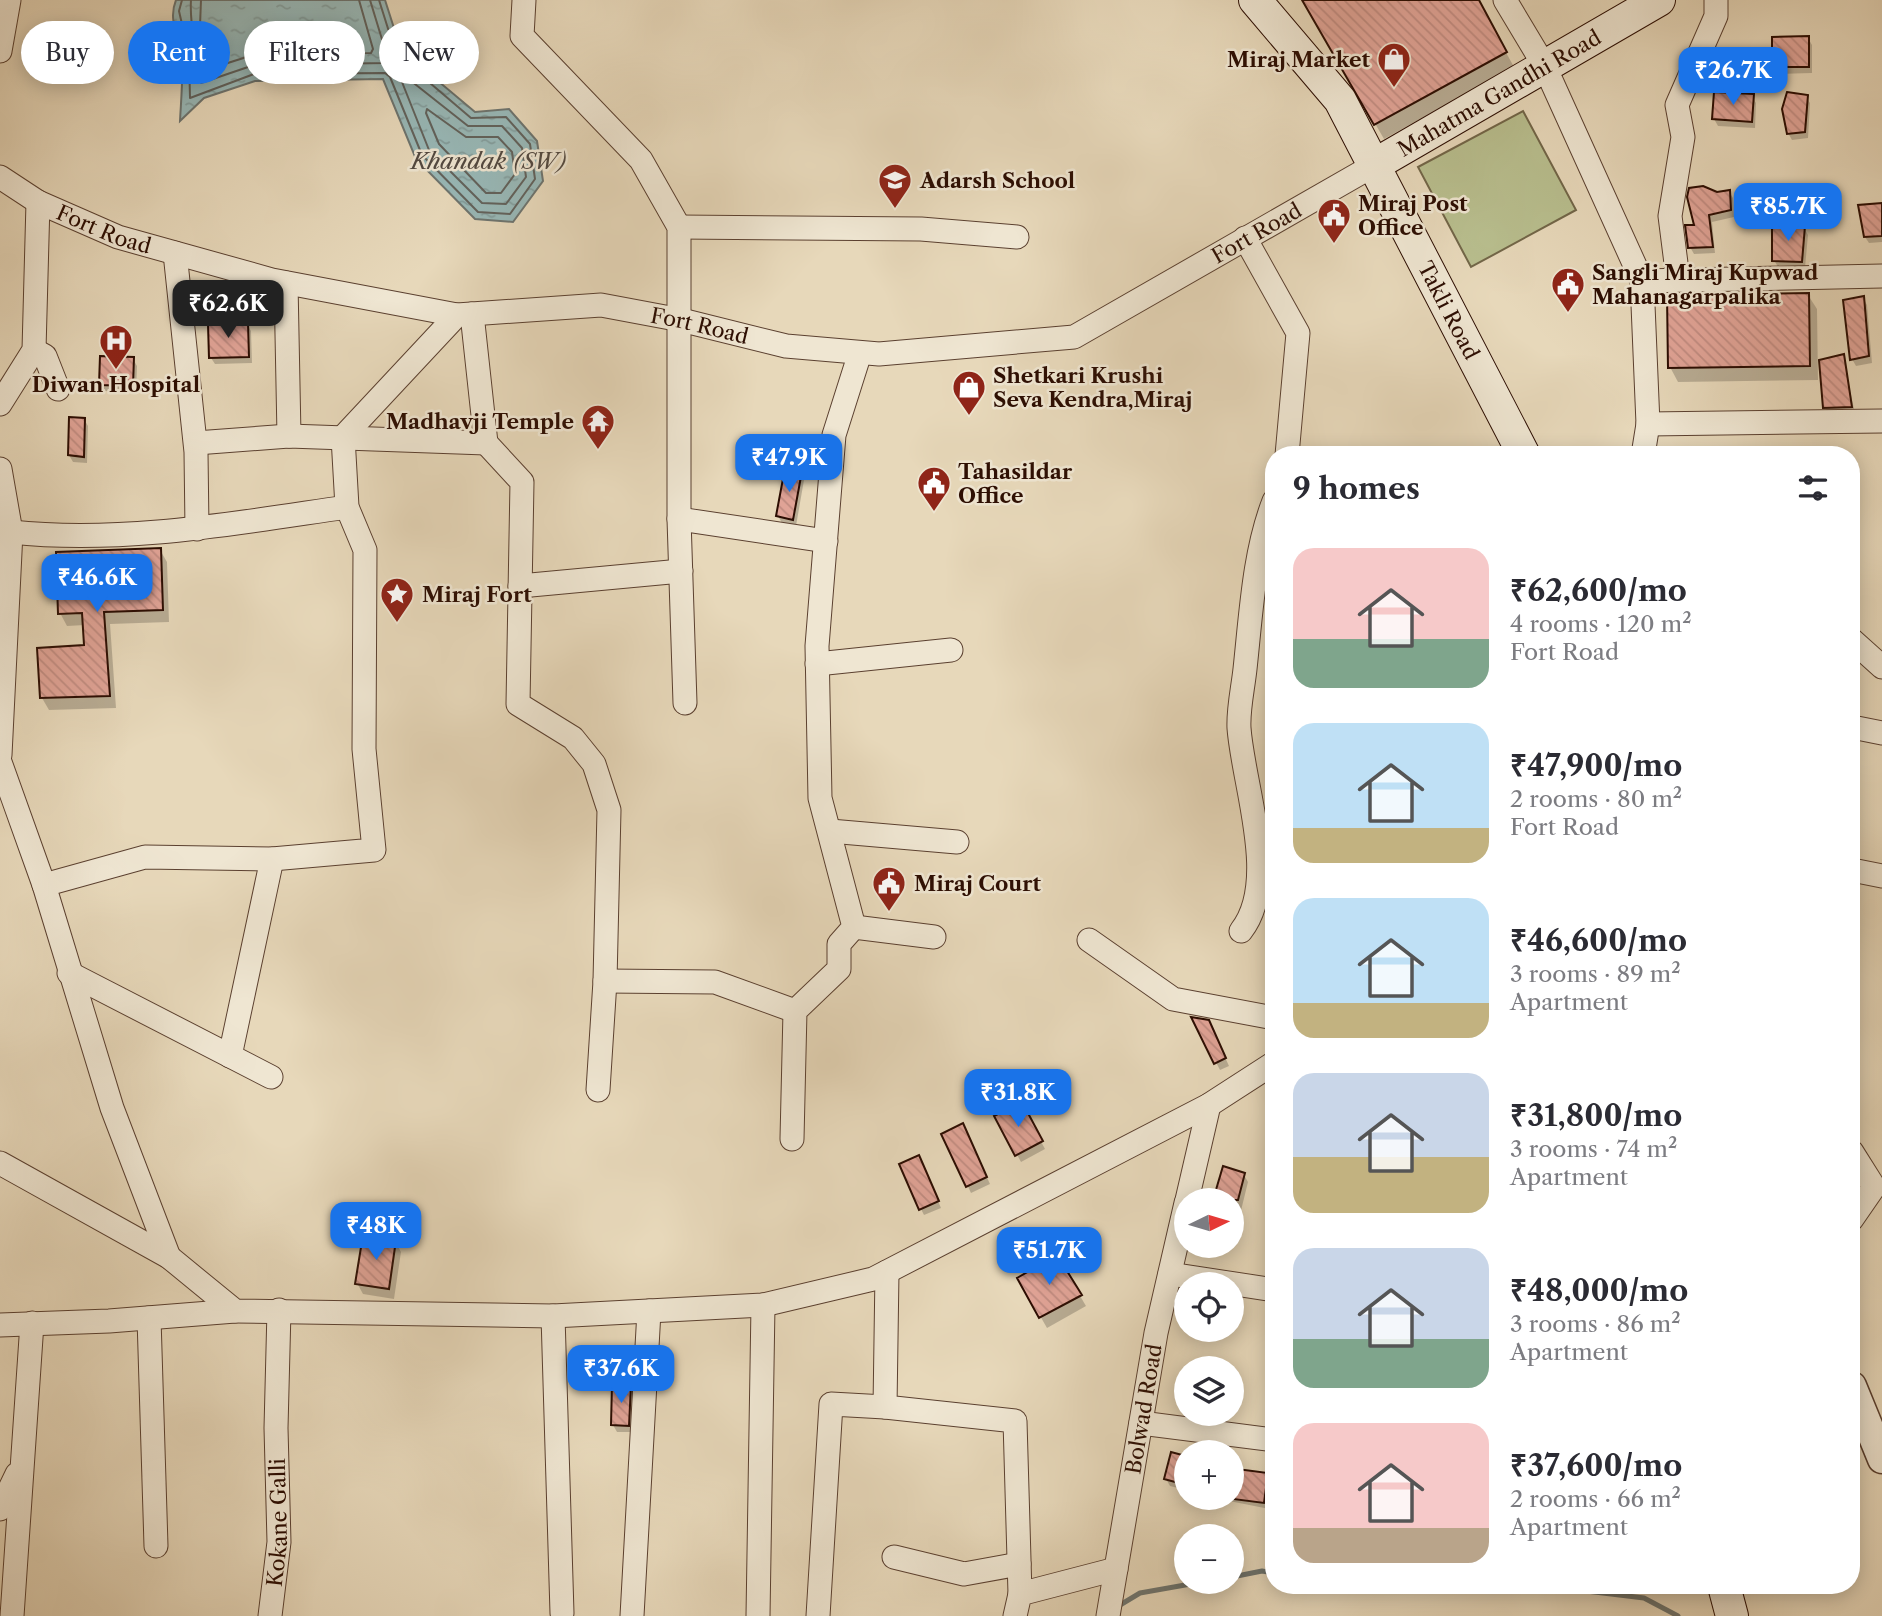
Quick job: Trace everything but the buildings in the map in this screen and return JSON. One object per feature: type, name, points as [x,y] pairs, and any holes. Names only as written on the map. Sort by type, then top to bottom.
[{"type":"main road","name":"Takli Road","points":[[1255,0],[1340,100],[1376,164],[1519,446]]},
{"type":"main road","name":"Mahatma Gandhi Road","points":[[1376,164],[1659,0]]},
{"type":"street","points":[[0,51],[9,0]]},
{"type":"street","points":[[523,0],[522,36],[640,160],[679,227],[679,519],[685,703]]},
{"type":"street","points":[[1505,0],[1545,67],[1642,281],[1648,424],[1644,446]]},
{"type":"street","points":[[1678,279],[1670,216],[1683,136],[1677,105],[1716,16],[1716,0]]},
{"type":"street","name":"Fort Road","points":[[0,177],[38,202],[118,237],[286,283],[465,314],[601,305],[681,320],[786,346],[879,354],[1074,337],[1376,164]]},
{"type":"street","points":[[0,404],[34,350],[38,202]]},
{"type":"street","points":[[679,227],[921,229],[1017,237]]},
{"type":"street","points":[[1245,238],[1298,332],[1288,446]]},
{"type":"street","points":[[175,253],[196,443],[197,528]]},
{"type":"street","points":[[1642,281],[1882,276]]},
{"type":"street","points":[[286,283],[289,436]]},
{"type":"street","points":[[44,884],[145,857],[272,859],[374,850],[364,749],[365,550],[347,507],[343,437],[465,314]]},
{"type":"street","points":[[465,314],[486,443],[522,482],[518,704],[573,738],[594,764],[609,810],[605,981],[598,1090]]},
{"type":"street","points":[[34,350],[45,356],[58,389]]},
{"type":"street","points":[[853,927],[820,798],[817,664],[834,435],[860,353]]},
{"type":"street","points":[[1648,424],[1882,421]]},
{"type":"street","points":[[196,443],[289,436],[486,443]]},
{"type":"street","points":[[0,469],[11,532],[2,671],[0,755]]},
{"type":"street","points":[[11,532],[62,538],[197,528],[347,507]]},
{"type":"street","points":[[679,519],[826,541]]},
{"type":"street","points":[[1241,931],[1253,916],[1265,833],[1239,726],[1252,605],[1265,532]]},
{"type":"street","points":[[520,586],[681,571]]},
{"type":"street","points":[[1860,647],[1882,667]]},
{"type":"street","points":[[817,664],[951,650]]},
{"type":"street","points":[[1860,729],[1882,733]]},
{"type":"street","points":[[0,762],[44,884],[112,1108],[169,1257]]},
{"type":"street","points":[[830,831],[957,842]]},
{"type":"street","points":[[230,1056],[272,859]]},
{"type":"street","points":[[1860,872],[1882,876]]},
{"type":"street","points":[[853,927],[934,937]]},
{"type":"street","points":[[792,1139],[795,1011],[839,969],[839,944],[853,927]]},
{"type":"street","points":[[1089,940],[1173,999],[1265,1016]]},
{"type":"street","points":[[69,973],[271,1077]]},
{"type":"street","points":[[605,981],[715,982],[795,1011]]},
{"type":"street","points":[[0,1325],[235,1311],[553,1316],[763,1305],[873,1279],[1209,1105],[1265,1069]]},
{"type":"street","name":"Bolwad Road","points":[[1190,1188],[1209,1105]]},
{"type":"street","points":[[0,1163],[169,1257],[235,1311]]},
{"type":"street","points":[[1860,1164],[1878,1191],[1860,1210]]},
{"type":"street","name":"Bolwad Road","points":[[1108,1616],[1141,1423],[1174,1257]]},
{"type":"street","points":[[885,1407],[887,1272]]},
{"type":"street","points":[[1170,1274],[1265,1289]]},
{"type":"street","points":[[758,1616],[763,1305]]},
{"type":"street","name":"Kokane Galli","points":[[270,1616],[279,1542],[276,1428],[279,1310]]},
{"type":"street","points":[[632,1616],[649,1311]]},
{"type":"street","points":[[553,1316],[562,1613]]},
{"type":"street","points":[[149,1318],[156,1546]]},
{"type":"street","points":[[12,1616],[32,1323]]},
{"type":"street","points":[[818,1616],[831,1404],[1016,1421],[1018,1605],[1116,1569]]},
{"type":"street","points":[[1860,1405],[1882,1459]]},
{"type":"street","points":[[1141,1423],[1265,1439]]},
{"type":"street","points":[[0,1509],[23,1462]]},
{"type":"street","points":[[894,1557],[964,1574],[1019,1563]]},
{"type":"green space","points":[[1523,111],[1576,210],[1471,267],[1418,167]]},
{"type":"water","name":"Khandak (SW)","points":[[176,0],[385,0],[392,21],[379,21],[379,79],[365,79],[365,21],[244,21],[246,84],[204,98],[180,121],[182,84],[230,84],[230,21],[174,21]]},
{"type":"water","name":"Khandak (SW)","points":[[385,84],[442,84],[475,112],[509,109],[537,141],[543,181],[513,222],[475,219],[416,159]]},
{"type":"waterway","points":[[1244,1575],[1265,1572]]},
{"type":"waterway","points":[[1115,1608],[1140,1593],[1174,1587]]},
{"type":"waterway","points":[[1611,1594],[1644,1598],[1678,1616]]},
{"type":"place","name":"Miraj Market","points":[[1394,89]]},
{"type":"place","name":"Adarsh School","points":[[895,210]]},
{"type":"place","name":"Miraj Post Office","points":[[1334,245]]},
{"type":"place","name":"Sangli Miraj Kupwad Mahanagarpalika","points":[[1568,314]]},
{"type":"place","name":"Diwan Hospital","points":[[116,371]]},
{"type":"place","name":"Shetkari Krushi Seva Kendra,Miraj","points":[[969,417]]},
{"type":"place","name":"Madhavji Temple","points":[[598,451]]},
{"type":"place","name":"Tahasildar Office","points":[[934,513]]},
{"type":"place","name":"Miraj Fort","points":[[397,624]]},
{"type":"place","name":"Miraj Court","points":[[889,913]]}]
